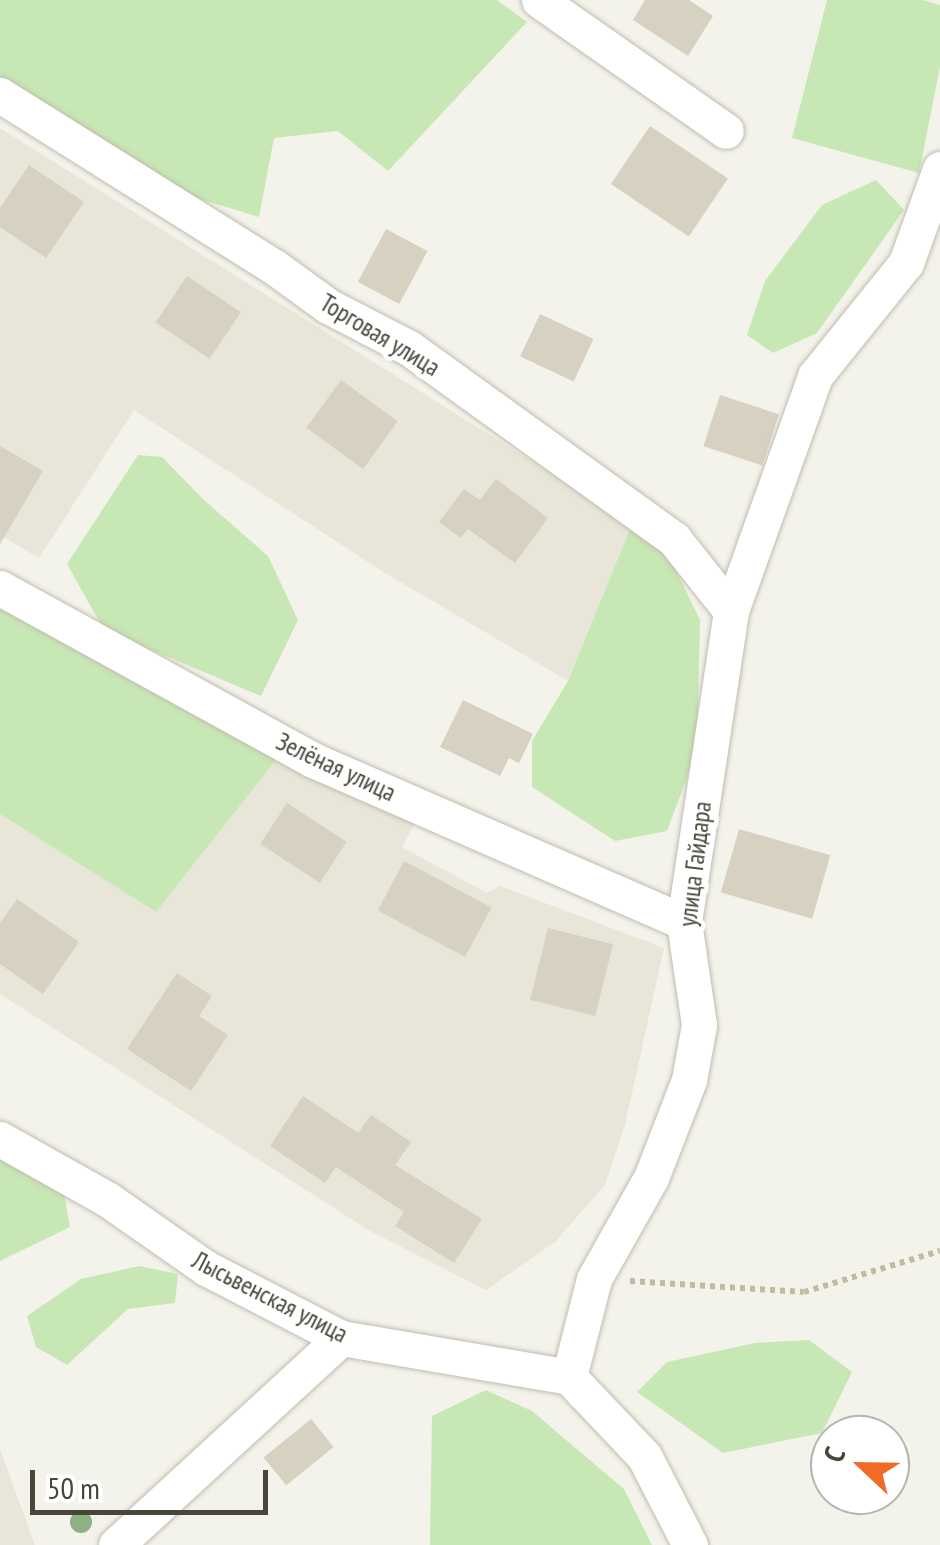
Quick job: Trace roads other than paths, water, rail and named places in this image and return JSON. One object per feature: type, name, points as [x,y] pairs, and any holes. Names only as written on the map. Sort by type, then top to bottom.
[{"type":"street","points":[[539,0],[726,131]]},
{"type":"street","name":"Торговая улица","points":[[0,94],[273,266],[328,306],[410,348],[674,540],[731,611]]},
{"type":"street","name":"улица Гайдара","points":[[569,1378],[594,1279],[651,1178],[689,1080],[698,1025],[684,922],[731,611],[815,376],[906,263],[940,170]]},
{"type":"street","name":"Зелёная улица","points":[[0,588],[312,760],[684,922]]},
{"type":"street","name":"Лысьвенская улица","points":[[0,1139],[107,1199],[206,1268],[341,1338],[569,1378]]},
{"type":"street","points":[[116,1545],[341,1338]]},
{"type":"street","points":[[569,1378],[644,1456],[690,1545]]}]
